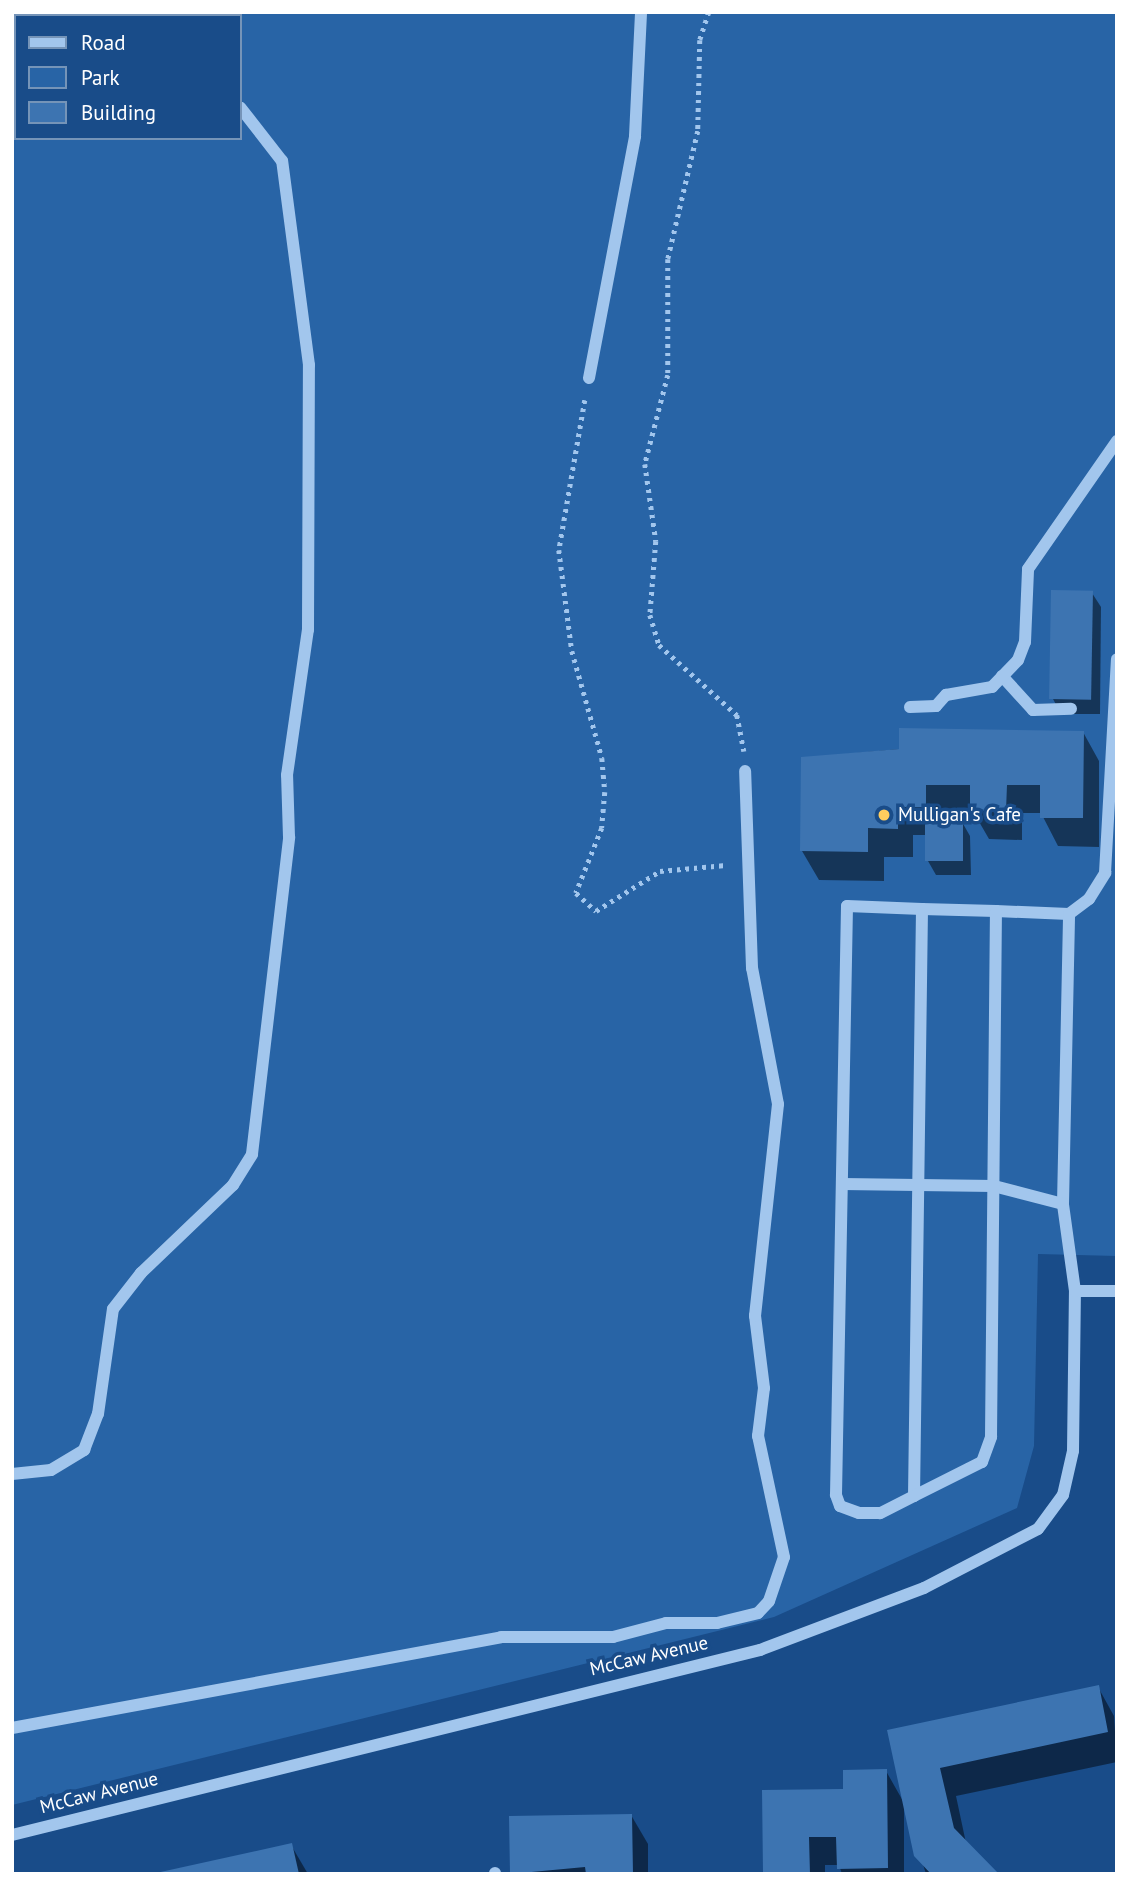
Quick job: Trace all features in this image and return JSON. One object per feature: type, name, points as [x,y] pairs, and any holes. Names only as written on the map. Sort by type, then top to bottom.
[{"type":"street","points":[[589,378],[635,136],[641,12]]},
{"type":"street","points":[[12,1474],[51,1470],[84,1450],[98,1414],[113,1309],[141,1273],[233,1185],[252,1154],[289,837],[287,775],[308,630],[309,365],[282,161],[242,110]]},
{"type":"street","points":[[910,706],[936,706],[946,695],[992,687],[1002,676],[1025,642],[1028,569],[1117,441]]},
{"type":"street","points":[[996,911],[988,1452],[959,1477],[880,1513],[859,1513],[840,1506],[836,1494],[848,906],[996,911],[1069,914],[1088,899],[1105,873],[1117,659]]},
{"type":"street","points":[[1002,676],[1033,710],[1071,709]]},
{"type":"street","points":[[12,1728],[501,1637],[613,1637],[666,1623],[718,1623],[758,1613],[769,1601],[784,1557],[758,1436],[764,1388],[755,1316],[778,1104],[752,968],[745,771]]},
{"type":"street","points":[[914,1496],[916,1185],[922,909]]},
{"type":"street","name":"McCaw Avenue","points":[[12,1835],[760,1650],[924,1588],[1038,1530],[1070,1473],[1075,1291],[1063,1204],[1069,914]]},
{"type":"street","points":[[842,1184],[993,1186],[1063,1204]]},
{"type":"street","points":[[1075,1291],[1117,1291]]},
{"type":"path","points":[[709,12],[700,40],[698,131],[668,259],[668,375],[646,456],[656,541],[650,615],[651,632],[672,660],[737,715],[745,771]]},
{"type":"path","points":[[589,378],[559,550],[572,651],[602,758],[605,792],[602,828],[576,892],[581,903],[596,911],[660,871],[747,864]]},
{"type":"green space","points":[[12,12],[1117,12],[1117,1256],[1038,1254],[1034,1446],[1017,1508],[774,1617],[12,1805]]},
{"type":"building","points":[[1051,590],[1093,591],[1091,700],[1049,699]]},
{"type":"building","points":[[899,728],[1084,731],[1083,818],[1040,818],[1040,785],[1007,785],[1006,811],[970,811],[970,785],[926,785],[926,807],[898,807],[898,829],[868,828],[868,852],[800,851],[801,757],[899,749]]},
{"type":"building","points":[[925,820],[963,820],[963,861],[925,861]]},
{"type":"building","points":[[1099,1685],[1108,1732],[940,1768],[954,1828],[999,1874],[931,1874],[914,1856],[887,1730]]},
{"type":"building","points":[[887,1769],[888,1868],[837,1869],[836,1837],[809,1837],[810,1874],[763,1874],[762,1790],[843,1789],[843,1770]]},
{"type":"building","points":[[632,1814],[633,1874],[586,1874],[585,1867],[510,1874],[509,1816]]},
{"type":"building","points":[[292,1843],[299,1874],[156,1874],[156,1873]]},
{"type":"place","name":"Mulligan's Cafe","points":[[884,815]]}]
